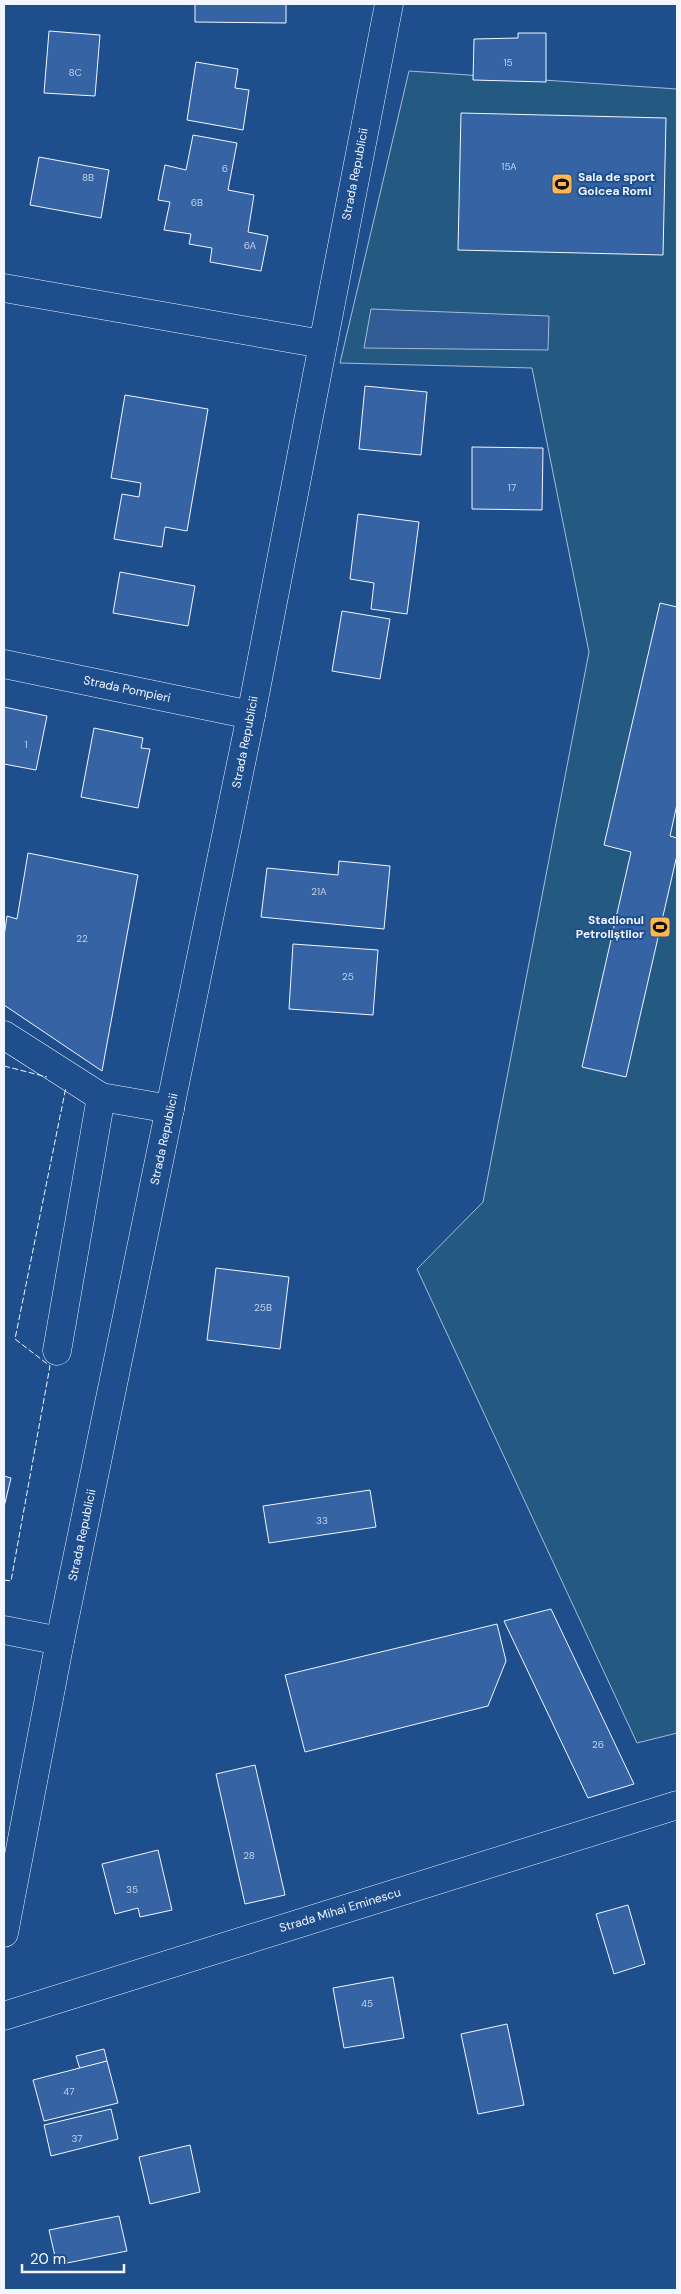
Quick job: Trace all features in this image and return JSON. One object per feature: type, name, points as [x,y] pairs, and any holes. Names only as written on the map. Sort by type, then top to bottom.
[{"type":"main road","name":"Strada Republicii","points":[[4,1933],[60,1641],[251,715],[389,4]]},
{"type":"main road","points":[[4,288],[322,344]]},
{"type":"main road","name":"Strada Pompieri","points":[[4,664],[251,715]]},
{"type":"main road","points":[[4,1035],[101,1097],[170,1109]]},
{"type":"main road","points":[[57,1351],[101,1097]]},
{"type":"main road","points":[[4,1630],[60,1641]]},
{"type":"main road","name":"Strada Mihai Eminescu","points":[[4,2016],[677,1805]]},
{"type":"shaded area","points":[[409,71],[677,89],[677,1733],[637,1743],[417,1269],[483,1202],[589,652],[532,368],[340,363]]},
{"type":"shaded area","points":[[371,309],[549,316],[548,350],[364,348]]},
{"type":"building","points":[[195,4],[286,4],[286,23],[195,22]]},
{"type":"building","points":[[49,31],[100,35],[95,96],[44,93]]},
{"type":"building","points":[[518,33],[546,33],[546,82],[473,80],[474,39],[518,38]]},
{"type":"building","points":[[196,62],[238,69],[235,88],[249,90],[243,130],[187,120]]},
{"type":"building","name":"Sala de sport Goicea Romi","points":[[461,113],[666,118],[663,255],[458,250]]},
{"type":"building","points":[[193,135],[237,143],[228,190],[254,195],[248,232],[268,236],[261,271],[210,262],[212,248],[189,244],[191,234],[164,230],[170,202],[158,200],[165,165],[186,170]]},
{"type":"building","points":[[39,157],[109,170],[101,218],[30,205]]},
{"type":"building","points":[[365,386],[427,392],[421,455],[359,449]]},
{"type":"building","points":[[125,395],[208,409],[187,531],[165,527],[162,547],[114,539],[122,494],[139,497],[141,483],[111,478]]},
{"type":"building","points":[[472,447],[543,448],[542,510],[472,509]]},
{"type":"building","points":[[358,514],[419,522],[407,614],[371,609],[374,583],[350,579]]},
{"type":"building","points":[[120,572],[195,586],[188,626],[113,613]]},
{"type":"building","points":[[660,603],[677,607],[677,804],[670,836],[677,838],[677,855],[626,1077],[582,1067],[631,852],[604,845]]},
{"type":"building","points":[[342,611],[390,619],[380,679],[332,671]]},
{"type":"building","points":[[4,707],[47,716],[36,770],[4,764]]},
{"type":"building","points":[[94,728],[143,738],[141,748],[150,749],[138,808],[81,797]]},
{"type":"building","points":[[28,853],[138,875],[102,1071],[4,1005],[4,936],[7,916],[17,919]]},
{"type":"building","points":[[339,861],[390,866],[384,929],[261,917],[267,868],[338,875]]},
{"type":"building","points":[[293,944],[378,950],[373,1015],[289,1009]]},
{"type":"building","points":[[216,1268],[289,1277],[280,1349],[207,1340]]},
{"type":"building","points":[[4,1476],[11,1478],[4,1507]]},
{"type":"building","points":[[370,1490],[376,1527],[269,1543],[263,1506]]},
{"type":"building","points":[[551,1609],[634,1784],[588,1798],[504,1621]]},
{"type":"building","points":[[497,1624],[506,1661],[488,1706],[305,1752],[285,1675]]},
{"type":"building","points":[[255,1765],[285,1895],[245,1904],[216,1774]]},
{"type":"building","points":[[158,1850],[172,1910],[140,1917],[138,1908],[115,1914],[102,1864]]},
{"type":"building","points":[[628,1905],[645,1964],[614,1974],[596,1914]]},
{"type":"building","points":[[393,1977],[404,2038],[344,2048],[333,1988]]},
{"type":"building","points":[[507,2024],[524,2105],[478,2114],[461,2034]]},
{"type":"building","points":[[104,2049],[107,2061],[80,2069],[76,2056]]},
{"type":"building","points":[[107,2061],[118,2103],[44,2121],[33,2080]]},
{"type":"building","points":[[111,2109],[118,2139],[51,2156],[44,2125]]},
{"type":"building","points":[[190,2145],[200,2192],[150,2204],[139,2157]]},
{"type":"building","points":[[119,2216],[127,2251],[57,2265],[49,2230]]},
{"type":"fence","points":[[4,1066],[47,1077]]},
{"type":"fence","points":[[4,1580],[11,1581],[50,1366],[15,1339],[66,1087]]},
{"type":"place","name":"Sala de sport Goicea Romi","points":[[562,184]]},
{"type":"place","name":"Stadionul Petroliștilor","points":[[660,927]]}]
